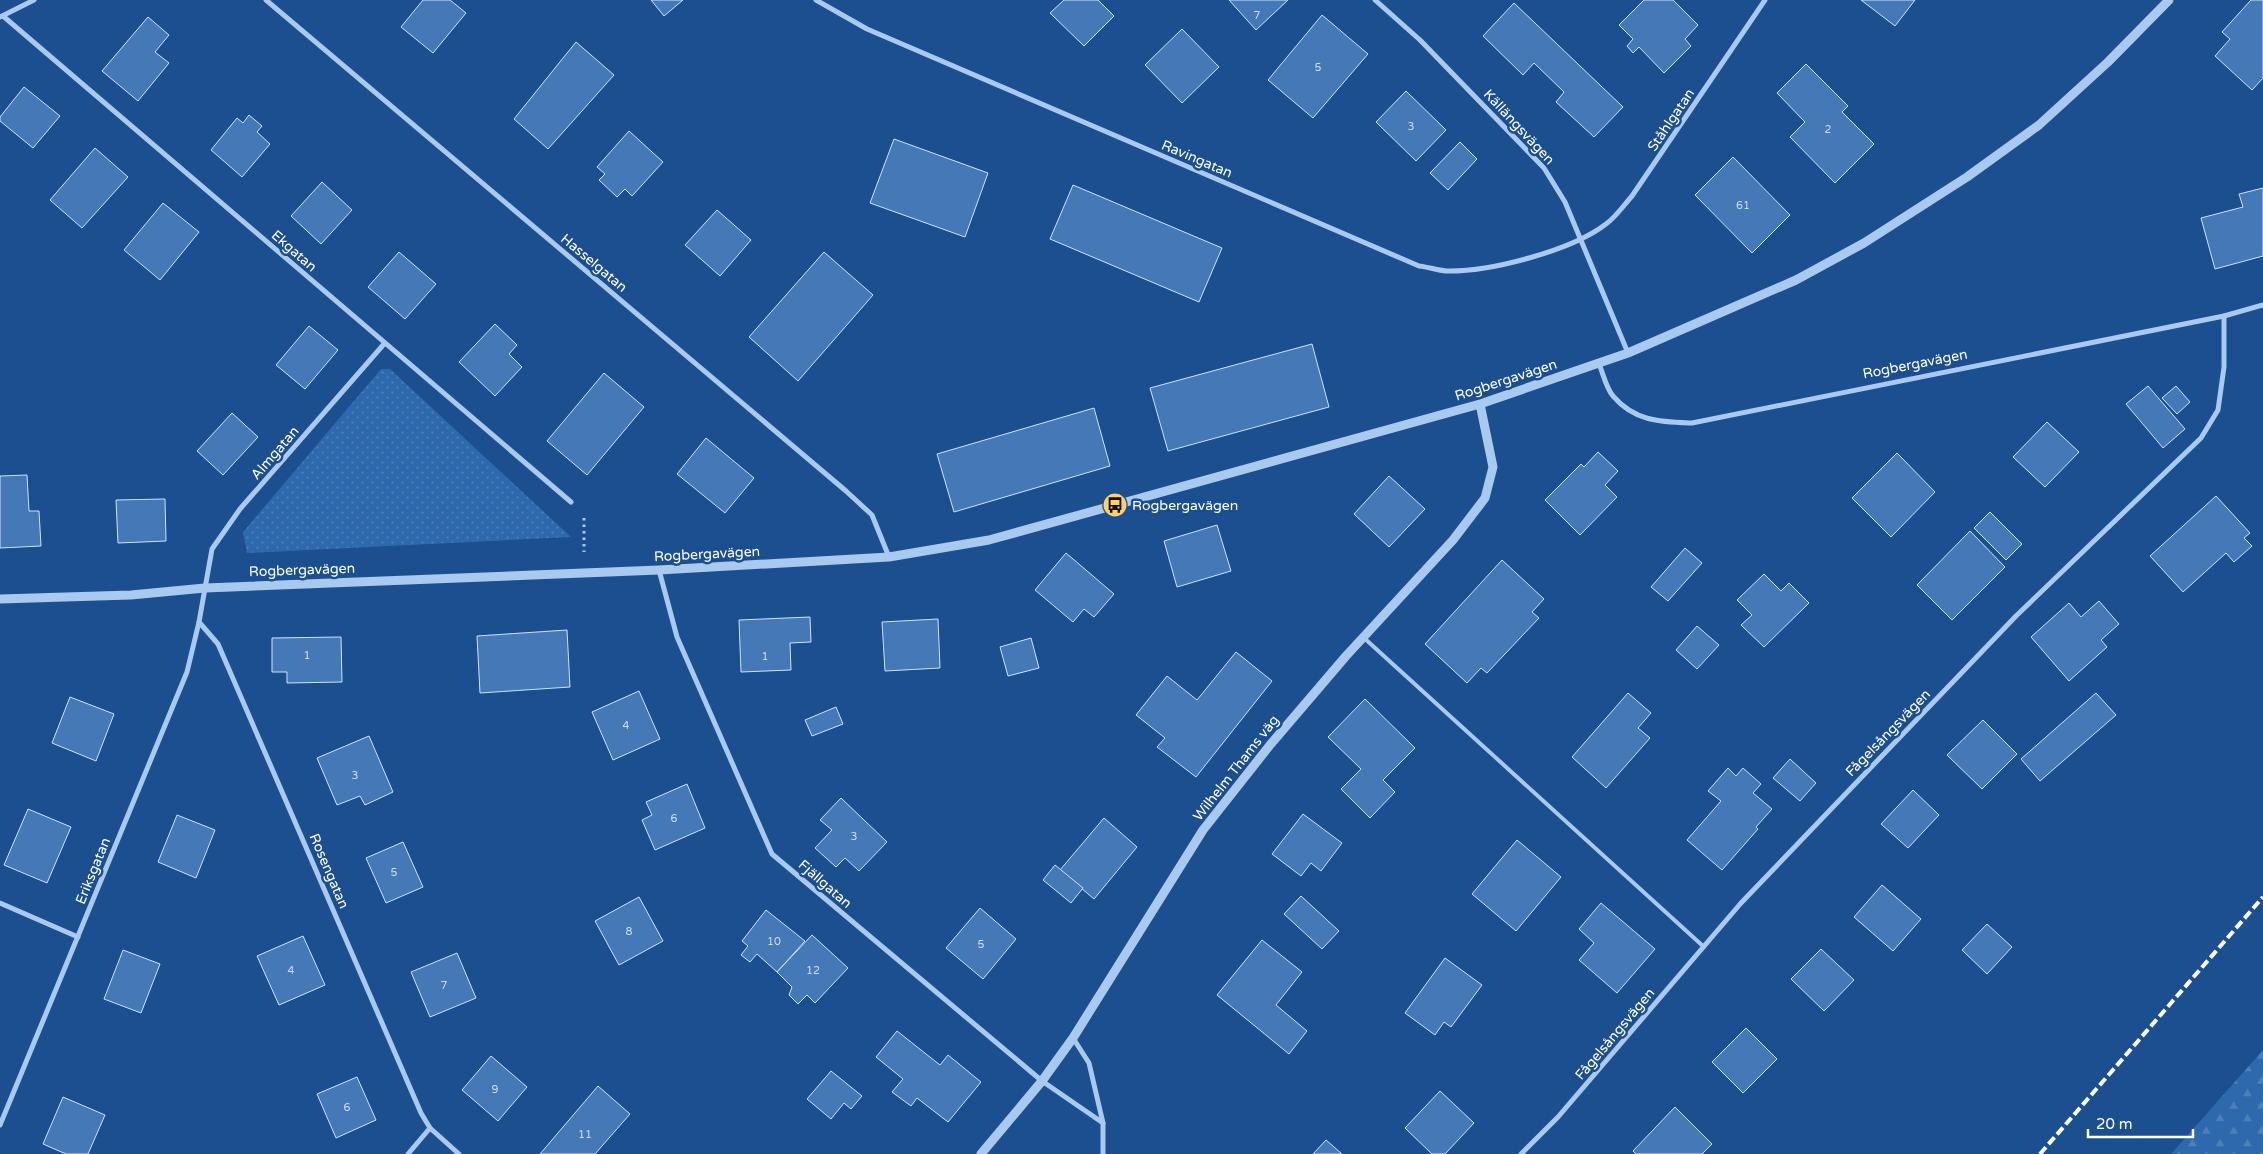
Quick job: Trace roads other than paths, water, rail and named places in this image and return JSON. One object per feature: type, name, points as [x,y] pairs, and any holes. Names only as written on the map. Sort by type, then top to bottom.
[{"type":"street","points":[[1,17],[34,0]]},
{"type":"street","name":"Hasselgatan","points":[[266,0],[846,491],[872,515],[889,557]]},
{"type":"street","name":"Ravingatan","points":[[816,0],[867,29],[1419,266],[1445,271],[1483,268],[1521,260],[1581,240]]},
{"type":"street","name":"Källängsvägen","points":[[1375,0],[1420,40],[1544,168],[1565,202],[1628,354]]},
{"type":"street","name":"Ståhlgatan","points":[[1581,240],[1607,224],[1632,196],[1765,0]]},
{"type":"street","name":"Rogbergavägen","points":[[0,600],[131,595],[205,588],[659,570],[889,557],[989,540],[1480,404],[1628,354],[1796,280],[1864,243],[1967,178],[2039,125],[2108,62],[2169,0]]},
{"type":"street","name":"Ekgatan","points":[[1,17],[571,502]]},
{"type":"street","name":"Rogbergavägen","points":[[1599,364],[1612,396],[1634,414],[1658,422],[1692,423],[2224,316],[2263,305]]},
{"type":"street","name":"Fågelsångsvägen","points":[[1521,1154],[1558,1118],[1741,903],[2016,616],[2201,438],[2218,410],[2224,367],[2224,316]]},
{"type":"street","name":"Almgatan","points":[[205,588],[212,549],[240,509],[384,344]]},
{"type":"street","name":"Wilhelm Thams väg","points":[[981,1154],[1042,1081],[1073,1038],[1203,830],[1270,745],[1363,637],[1453,540],[1485,498],[1493,467],[1480,404]]},
{"type":"street","name":"Fjällgatan","points":[[659,570],[677,637],[772,854],[1042,1081],[1102,1123]]},
{"type":"street","points":[[199,622],[205,588]]},
{"type":"street","name":"Eriksgatan","points":[[0,1125],[187,672],[199,622]]},
{"type":"street","name":"Rosengatan","points":[[199,622],[218,644],[421,1113],[430,1128],[460,1154]]},
{"type":"street","points":[[0,903],[78,937]]},
{"type":"street","points":[[1073,1038],[1089,1063],[1102,1123],[1103,1154]]},
{"type":"street","points":[[408,1154],[430,1128]]},
{"type":"lane","points":[[1363,637],[1704,947]]},
{"type":"railway","points":[[2040,1154],[2263,897]]},
{"type":"place","name":"Rogbergavägen","points":[[1115,505]]}]
